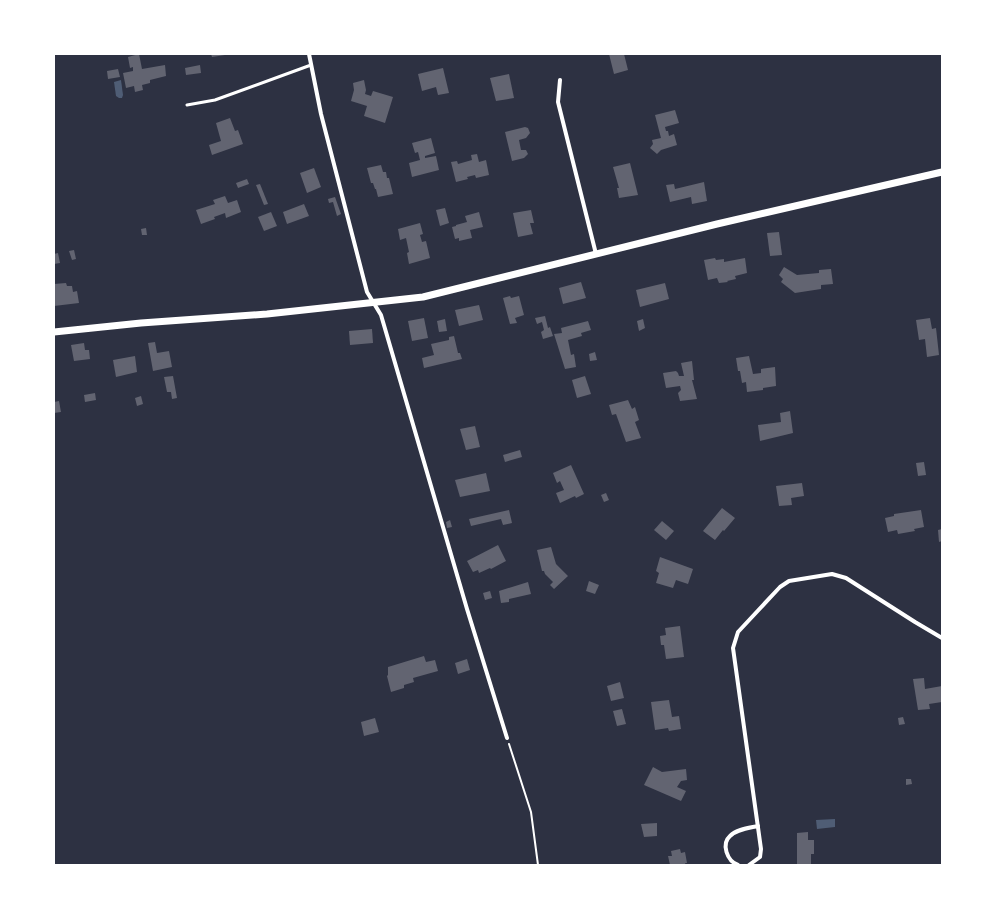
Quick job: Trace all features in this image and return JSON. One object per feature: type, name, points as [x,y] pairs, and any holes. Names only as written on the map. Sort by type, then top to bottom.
[{"type":"street","points":[[309,54],[321,114],[367,292],[381,315],[467,609],[507,738]]},
{"type":"street","points":[[560,80],[558,102],[596,255]]},
{"type":"street","points":[[54,332],[141,323],[267,314],[374,303],[423,296],[596,255],[717,224],[942,172]]},
{"type":"street","points":[[749,865],[760,857],[761,848],[733,648],[738,632],[780,587],[789,581],[832,574],[846,578],[942,638]]},
{"type":"street","points":[[738,865],[729,859],[726,853],[727,840],[736,832],[758,826]]},
{"type":"lane","points":[[187,105],[215,100],[311,65]]},
{"type":"path","points":[[507,738],[531,812],[538,865]]},
{"type":"water","points":[[121,80],[123,95],[122,98],[119,98],[116,96],[114,82]]},
{"type":"water","points":[[835,819],[835,827],[817,829],[816,820]]},
{"type":"building","points":[[139,54],[142,69],[165,65],[166,76],[150,80],[150,83],[142,85],[143,90],[135,92],[134,86],[126,88],[123,73],[133,71],[133,67],[130,68],[128,57]]},
{"type":"building","points":[[211,54],[225,54],[225,55],[212,57]]},
{"type":"building","points":[[609,54],[624,54],[628,70],[614,74]]},
{"type":"building","points":[[200,65],[201,73],[186,75],[185,68]]},
{"type":"building","points":[[443,68],[449,93],[438,95],[436,87],[422,91],[418,74]]},
{"type":"building","points":[[118,69],[120,77],[108,79],[107,71]]},
{"type":"building","points":[[509,74],[514,98],[496,101],[490,78]]},
{"type":"building","points":[[364,80],[366,90],[365,94],[371,96],[373,91],[393,97],[385,123],[364,116],[367,106],[351,101],[354,90],[353,83]]},
{"type":"building","points":[[675,110],[679,123],[665,127],[669,136],[674,134],[677,145],[661,150],[657,154],[650,148],[653,144],[652,140],[661,138],[655,115]]},
{"type":"building","points":[[230,118],[235,131],[238,130],[243,144],[212,155],[209,145],[221,141],[216,123]]},
{"type":"building","points":[[525,127],[528,128],[530,133],[526,138],[519,140],[521,150],[526,150],[528,154],[524,158],[512,161],[505,132]]},
{"type":"building","points":[[431,138],[435,153],[425,156],[425,158],[436,156],[439,170],[412,177],[409,163],[420,160],[418,152],[415,153],[412,143]]},
{"type":"building","points":[[477,154],[479,162],[486,160],[489,175],[476,178],[475,175],[467,177],[468,179],[456,182],[451,162],[457,161],[458,164],[472,160],[471,155]]},
{"type":"building","points":[[630,163],[638,195],[619,198],[617,188],[619,188],[613,167]]},
{"type":"building","points":[[381,165],[383,172],[386,172],[387,178],[389,178],[393,194],[378,197],[373,183],[371,183],[367,168]]},
{"type":"building","points":[[314,168],[321,187],[307,193],[300,173]]},
{"type":"building","points":[[247,179],[249,184],[238,188],[236,183]]},
{"type":"building","points":[[704,182],[707,201],[692,204],[691,197],[670,202],[666,185],[674,184],[675,189]]},
{"type":"building","points":[[260,184],[268,204],[264,205],[256,185]]},
{"type":"building","points":[[225,196],[228,203],[237,200],[241,212],[226,218],[225,213],[214,217],[215,219],[201,224],[196,210],[215,204],[213,200]]},
{"type":"building","points":[[335,197],[341,214],[337,216],[333,202],[329,203],[328,199]]},
{"type":"building","points":[[304,204],[309,216],[287,224],[283,212]]},
{"type":"building","points":[[445,208],[449,223],[440,226],[436,210]]},
{"type":"building","points":[[531,210],[534,223],[530,223],[533,234],[518,237],[513,213]]},
{"type":"building","points":[[271,212],[277,226],[264,231],[258,217]]},
{"type":"building","points":[[479,212],[483,227],[470,230],[472,238],[459,241],[459,238],[455,239],[452,227],[467,222],[465,216]]},
{"type":"building","points":[[420,223],[423,234],[420,235],[422,242],[426,241],[430,258],[409,264],[407,253],[409,252],[406,238],[400,240],[398,229]]},
{"type":"building","points":[[146,228],[147,235],[142,235],[141,229]]},
{"type":"building","points":[[779,232],[782,255],[770,256],[767,233]]},
{"type":"building","points":[[74,250],[76,259],[72,260],[69,251]]},
{"type":"building","points":[[58,253],[60,263],[54,264],[54,254]]},
{"type":"building","points":[[715,258],[716,260],[724,259],[724,262],[745,258],[747,273],[735,276],[736,279],[727,281],[728,282],[719,283],[717,278],[708,280],[704,260]]},
{"type":"building","points":[[784,267],[797,275],[819,273],[819,270],[831,269],[833,284],[821,285],[821,289],[795,293],[781,282],[783,279],[779,275]]},
{"type":"building","points":[[581,282],[586,298],[563,304],[559,288]]},
{"type":"building","points":[[66,283],[67,286],[72,286],[73,292],[77,291],[79,303],[54,306],[54,284]]},
{"type":"building","points":[[665,283],[669,299],[640,307],[636,290]]},
{"type":"building","points":[[510,296],[511,298],[519,296],[524,315],[515,318],[517,323],[510,324],[503,298]]},
{"type":"building","points":[[479,305],[483,320],[459,326],[455,310]]},
{"type":"building","points":[[545,316],[548,328],[550,327],[553,336],[543,339],[541,332],[544,330],[542,322],[537,324],[535,318]]},
{"type":"building","points":[[424,318],[428,338],[412,341],[408,321]]},
{"type":"building","points":[[930,318],[932,329],[936,328],[939,355],[927,357],[925,339],[919,340],[916,320]]},
{"type":"building","points":[[445,319],[447,331],[439,332],[437,321]]},
{"type":"building","points":[[643,319],[645,328],[639,331],[637,321]]},
{"type":"building","points":[[588,321],[591,330],[581,333],[582,336],[568,340],[571,355],[574,354],[576,367],[565,369],[554,334],[562,333],[561,328]]},
{"type":"building","points":[[372,329],[373,343],[350,345],[349,331]]},
{"type":"building","points":[[454,336],[458,353],[460,353],[462,359],[424,368],[422,358],[434,355],[431,344],[449,340],[449,337]]},
{"type":"building","points":[[155,342],[157,353],[169,351],[172,367],[153,371],[148,343]]},
{"type":"building","points":[[84,343],[85,350],[89,350],[90,359],[74,361],[71,345]]},
{"type":"building","points":[[595,352],[597,360],[590,361],[589,354]]},
{"type":"building","points":[[135,356],[137,372],[116,377],[113,360]]},
{"type":"building","points":[[749,356],[753,374],[761,373],[761,369],[775,367],[776,386],[763,388],[763,390],[747,392],[746,382],[742,383],[736,358]]},
{"type":"building","points":[[692,361],[694,380],[692,380],[697,399],[680,401],[678,393],[681,390],[680,386],[666,388],[663,373],[676,371],[679,376],[684,376],[681,363]]},
{"type":"building","points":[[173,376],[177,398],[172,399],[171,392],[167,392],[164,377]]},
{"type":"building","points":[[585,376],[591,394],[577,398],[572,380]]},
{"type":"building","points":[[95,393],[96,400],[85,402],[84,395]]},
{"type":"building","points":[[141,396],[143,404],[137,406],[135,398]]},
{"type":"building","points":[[628,400],[632,409],[635,407],[639,420],[635,422],[641,438],[626,442],[616,414],[612,415],[609,405]]},
{"type":"building","points":[[59,401],[61,412],[54,413],[54,402]]},
{"type":"building","points":[[790,411],[793,433],[760,441],[758,425],[781,422],[780,413]]},
{"type":"building","points":[[475,426],[480,447],[466,450],[460,429]]},
{"type":"building","points":[[520,450],[522,457],[505,462],[503,455]]},
{"type":"building","points":[[924,462],[926,475],[918,476],[916,463]]},
{"type":"building","points":[[571,465],[584,494],[576,498],[575,496],[560,503],[556,493],[564,490],[560,481],[557,483],[553,473]]},
{"type":"building","points":[[486,473],[490,491],[460,497],[455,480]]},
{"type":"building","points":[[802,483],[804,496],[791,498],[792,505],[779,506],[776,486]]},
{"type":"building","points":[[606,493],[609,500],[604,502],[601,495]]},
{"type":"building","points":[[722,508],[735,518],[715,540],[703,531]]},
{"type":"building","points":[[509,510],[512,523],[503,525],[501,519],[471,526],[469,519]]},
{"type":"building","points":[[921,510],[924,527],[914,529],[915,531],[898,534],[897,530],[888,532],[885,518],[894,516],[894,514]]},
{"type":"building","points":[[450,520],[452,527],[447,528],[446,522]]},
{"type":"building","points":[[662,521],[674,531],[666,540],[654,530]]},
{"type":"building","points":[[942,529],[942,541],[939,542],[938,530]]},
{"type":"building","points":[[498,545],[506,561],[491,569],[490,568],[479,573],[478,570],[473,572],[467,561]]},
{"type":"building","points":[[551,547],[556,564],[568,576],[554,589],[550,585],[553,582],[544,571],[542,571],[537,550]]},
{"type":"building","points":[[660,557],[693,569],[688,584],[676,580],[673,588],[656,583],[659,573],[656,571]]},
{"type":"building","points":[[589,581],[599,585],[595,594],[586,591]]},
{"type":"building","points":[[528,582],[531,594],[509,599],[509,602],[501,603],[499,591]]},
{"type":"building","points":[[490,591],[492,598],[485,600],[483,593]]},
{"type":"building","points":[[680,626],[684,657],[666,659],[664,645],[661,645],[660,636],[666,635],[665,628]]},
{"type":"building","points":[[424,656],[426,662],[435,660],[438,671],[413,678],[414,682],[404,685],[404,688],[391,692],[387,676],[388,667]]},
{"type":"building","points":[[467,659],[470,670],[458,674],[455,663]]},
{"type":"building","points":[[924,678],[925,689],[942,686],[942,702],[929,704],[930,709],[918,710],[913,679]]},
{"type":"building","points":[[620,682],[624,698],[611,701],[607,686]]},
{"type":"building","points":[[669,700],[672,717],[679,716],[681,729],[669,731],[668,728],[655,730],[651,702]]},
{"type":"building","points":[[622,709],[626,724],[617,726],[613,711]]},
{"type":"building","points":[[903,717],[905,724],[899,725],[898,718]]},
{"type":"building","points":[[375,718],[379,732],[364,736],[361,722]]},
{"type":"building","points":[[653,767],[662,772],[686,769],[687,780],[681,781],[677,787],[686,791],[681,801],[644,785]]},
{"type":"building","points":[[906,779],[911,779],[912,784],[906,785]]},
{"type":"building","points":[[657,823],[657,836],[644,837],[641,824]]},
{"type":"building","points":[[808,832],[808,840],[814,840],[814,854],[811,854],[811,865],[797,865],[797,833]]},
{"type":"building","points":[[680,849],[681,853],[685,852],[686,865],[670,865],[668,856],[672,856],[671,851]]}]
